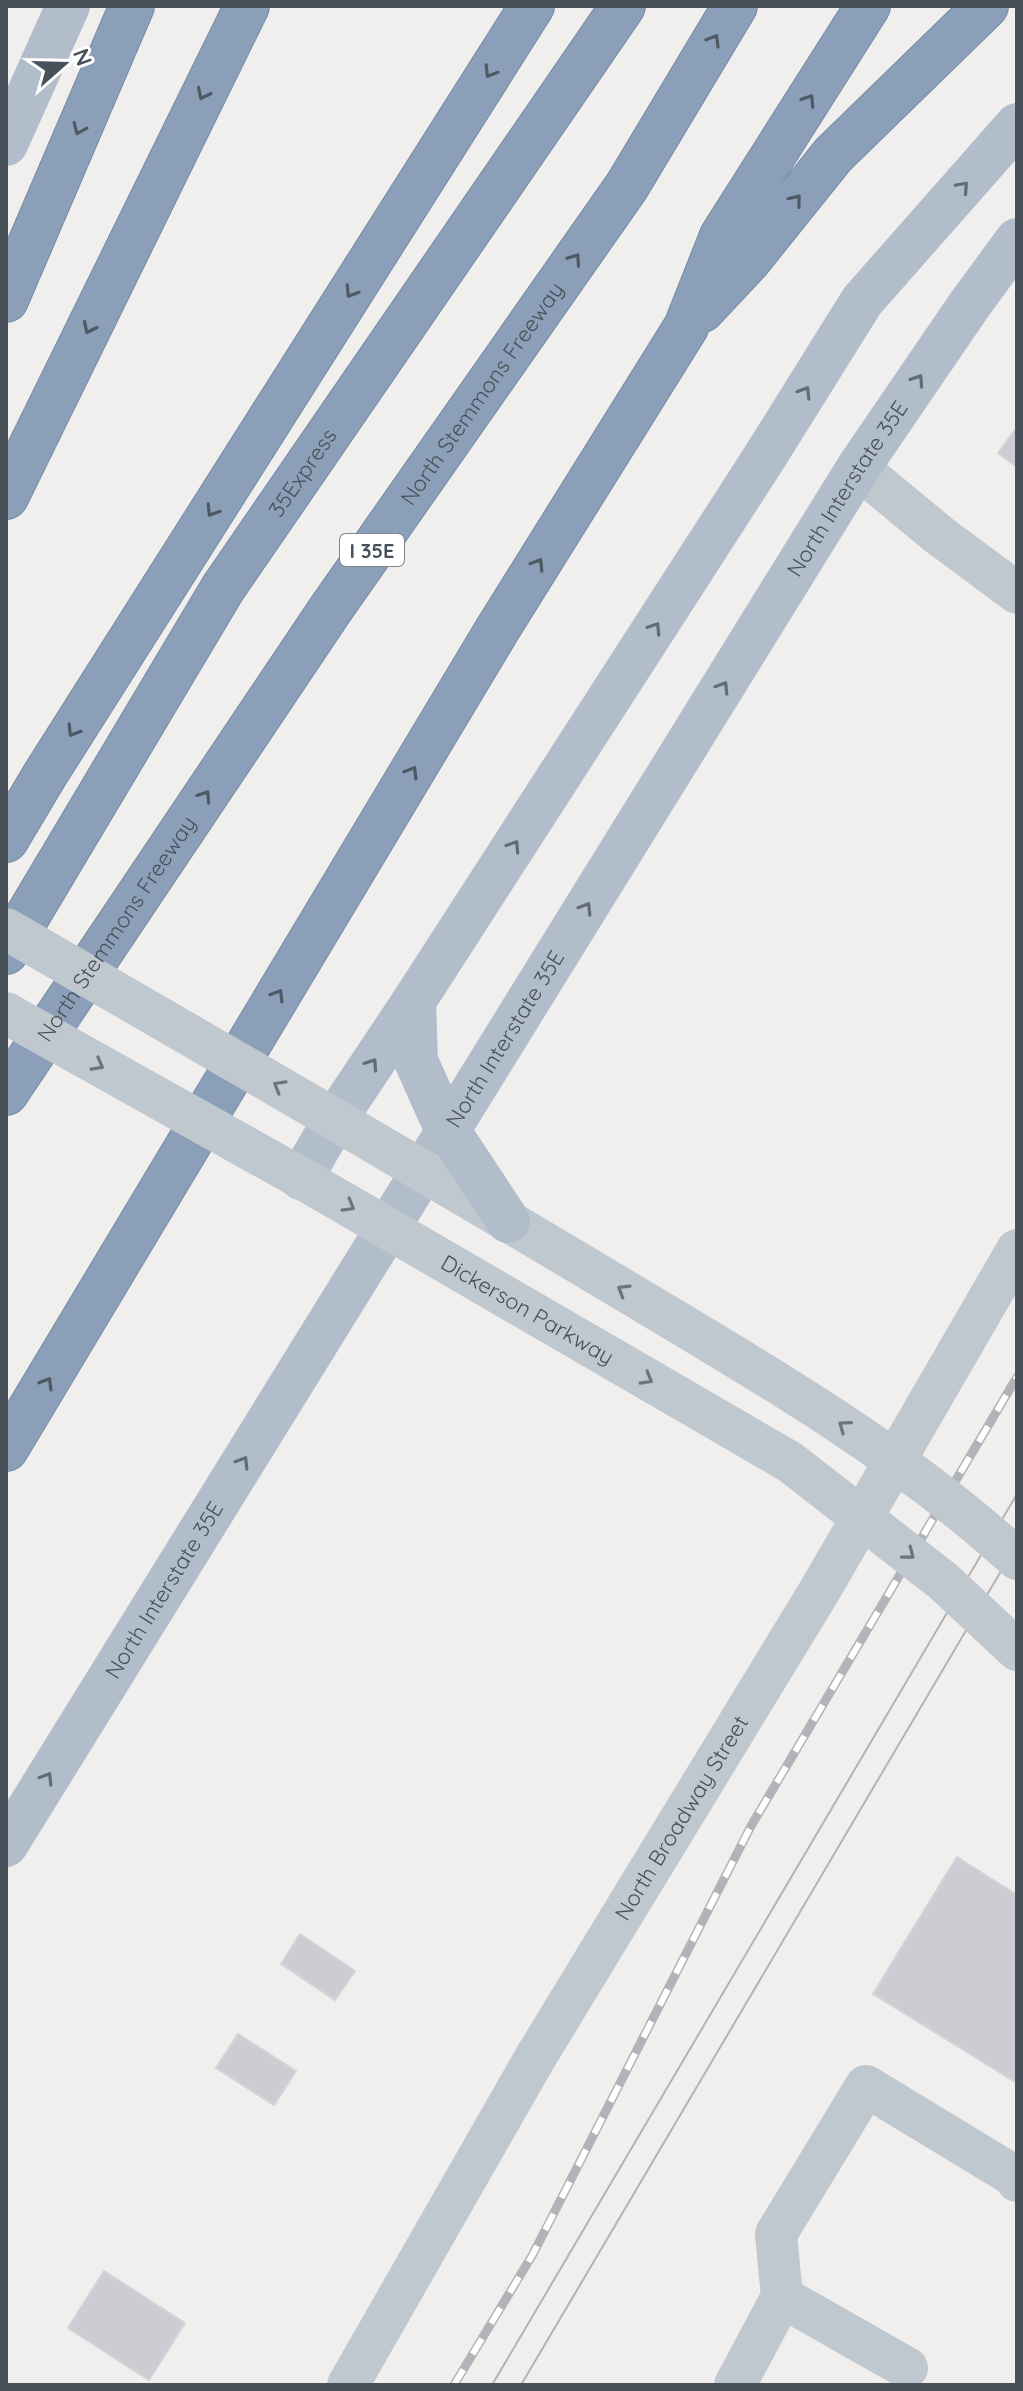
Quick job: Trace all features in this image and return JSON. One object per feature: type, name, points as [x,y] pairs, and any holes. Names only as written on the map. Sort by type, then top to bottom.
[{"type":"highway","points":[[6,300],[132,6]]},
{"type":"highway","points":[[6,840],[532,6]]},
{"type":"highway","name":"35Express","points":[[6,952],[223,588],[623,6]]},
{"type":"highway","name":"North Stemmons Freeway","points":[[6,1093],[330,610],[627,186],[735,6]]},
{"type":"highway","points":[[6,1449],[489,643],[686,327],[722,236],[868,6]]},
{"type":"highway","points":[[686,327],[748,261],[833,155],[986,6]]},
{"type":"highway","points":[[6,497],[243,12]]},
{"type":"main road","points":[[6,144],[68,6]]},
{"type":"main road","points":[[301,1178],[336,1118],[764,458],[862,301],[1017,125]]},
{"type":"main road","name":"North Interstate 35E","points":[[6,1845],[858,468],[1017,240]]},
{"type":"main road","points":[[414,1001],[416,1061],[444,1124],[508,1221]]},
{"type":"street","points":[[858,468],[939,535],[1017,593]]},
{"type":"street","points":[[6,929],[336,1118],[809,1401],[972,1518],[1017,1559]]},
{"type":"street","name":"Dickerson Parkway","points":[[6,1013],[301,1178],[790,1462],[943,1581],[1017,1650]]},
{"type":"street","name":"North Broadway Street","points":[[348,2385],[535,2058],[820,1590],[1017,1250]]},
{"type":"street","points":[[735,2385],[782,2297],[776,2234],[866,2086],[1017,2178]]},
{"type":"street","points":[[782,2297],[907,2368]]},
{"type":"building","points":[[1017,427],[1017,467],[998,453]]},
{"type":"building","points":[[957,1857],[1017,1895],[1017,2083],[873,1994]]},
{"type":"building","points":[[300,1934],[355,1971],[335,2000],[281,1964]]},
{"type":"building","points":[[238,2034],[296,2071],[274,2105],[216,2068]]},
{"type":"building","points":[[104,2271],[185,2323],[149,2380],[68,2328]]},
{"type":"tram line","points":[[492,2385],[1017,1494]]},
{"type":"tram line","points":[[521,2385],[1017,1544]]},
{"type":"railway","points":[[454,2385],[533,2254],[751,1826],[1017,1377]]}]
